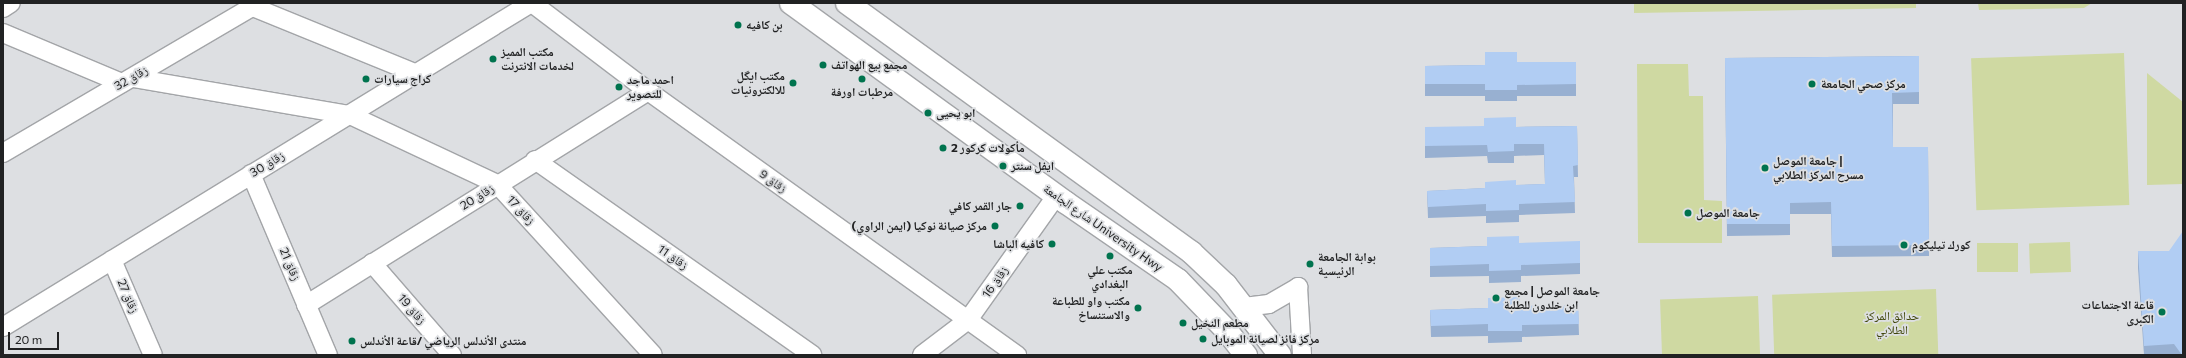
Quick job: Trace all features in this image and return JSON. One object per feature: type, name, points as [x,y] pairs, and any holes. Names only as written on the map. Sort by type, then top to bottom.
[{"type":"main road","name":"شارع الجامعة University Hwy","points":[[791,3],[1056,196],[1178,280],[1227,331],[1246,355]]},
{"type":"main road","points":[[847,3],[1192,252],[1226,285],[1280,355]]},
{"type":"street","points":[[3,8],[11,3]]},
{"type":"street","name":"زقاق 30","points":[[3,327],[251,174],[350,115],[415,73],[532,3]]},
{"type":"street","name":"زقاق 9","points":[[532,3],[648,91],[1017,355]]},
{"type":"street","points":[[256,5],[415,73]]},
{"type":"street","name":"زقاق 32","points":[[3,153],[256,5]]},
{"type":"street","name":"زقاق 17","points":[[3,33],[127,81],[350,115],[497,184],[653,355]]},
{"type":"street","name":"زقاق 20","points":[[306,305],[535,160],[648,91]]},
{"type":"street","name":"زقاق 11","points":[[535,160],[812,355]]},
{"type":"street","name":"زقاق 21","points":[[251,174],[328,355]]},
{"type":"street","name":"زقاق 16","points":[[922,355],[968,320],[1056,196]]},
{"type":"street","name":"زقاق 27","points":[[112,260],[153,355]]},
{"type":"street","name":"زقاق 19","points":[[372,263],[452,355]]},
{"type":"street","points":[[1244,307],[1269,304],[1298,286],[1302,355]]},
{"type":"green space","points":[[1634,3],[1916,3],[1916,8],[1634,13]]},
{"type":"green space","points":[[1978,3],[2092,3],[2084,8],[1979,10]]},
{"type":"green space","points":[[2124,53],[2129,205],[1976,210],[1971,58]]},
{"type":"green space","points":[[1637,64],[1688,64],[1689,96],[1703,96],[1704,200],[1722,201],[1722,243],[1638,243]]},
{"type":"green space","points":[[2147,73],[2183,102],[2183,184],[2147,185]]},
{"type":"green space","points":[[2070,242],[2071,272],[2030,273],[2029,243]]},
{"type":"green space","points":[[1977,243],[2018,243],[2018,272],[1977,272]]},
{"type":"green space","name":"حدائق المركز الطلابي","points":[[1936,289],[1938,355],[1774,355],[1772,295]]},
{"type":"green space","points":[[1758,296],[1760,355],[1662,355],[1660,299]]},
{"type":"building","points":[[1485,52],[1517,52],[1517,62],[1576,62],[1576,84],[1517,85],[1517,90],[1485,90],[1485,84],[1425,84],[1425,66],[1485,65]]},
{"type":"building","points":[[1919,56],[1919,92],[1892,93],[1893,147],[1928,147],[1929,245],[1832,246],[1831,202],[1790,203],[1790,224],[1727,224],[1725,58]]},
{"type":"building","points":[[1516,117],[1516,127],[1577,126],[1578,165],[1573,166],[1575,202],[1519,204],[1519,210],[1486,211],[1486,204],[1428,207],[1427,191],[1485,188],[1485,182],[1516,180],[1516,185],[1545,184],[1544,144],[1514,144],[1514,151],[1488,152],[1487,145],[1425,146],[1425,127],[1484,126],[1484,118]]},
{"type":"building","name":"قاعة الاجتماعات الكبرى","points":[[2183,231],[2182,355],[2174,344],[2144,346],[2138,251],[2169,251]]},
{"type":"building","points":[[1519,236],[1519,243],[1580,241],[1580,263],[1521,265],[1521,270],[1489,271],[1489,264],[1430,266],[1430,248],[1487,246],[1487,237]]},
{"type":"building","points":[[1520,297],[1520,306],[1578,305],[1579,324],[1522,325],[1522,331],[1488,331],[1488,324],[1431,326],[1430,310],[1488,308],[1488,298]]},
{"type":"place","name":"بن كافيه","points":[[738,25]]},
{"type":"place","name":"مكتب المميز لخدمات الانترنت","points":[[493,59]]},
{"type":"place","name":"مجمع بيع الهواتف","points":[[823,65]]},
{"type":"place","name":"كراج سيارات","points":[[366,79]]},
{"type":"place","name":"مرطبات اورفة","points":[[862,79]]},
{"type":"place","name":"مكتب ايگل للالكترونيات","points":[[793,83]]},
{"type":"place","name":"مركز صحي الجامعة","points":[[1812,84]]},
{"type":"place","name":"احمد ماجد للتصوير","points":[[619,87]]},
{"type":"place","name":"ابو يحيى","points":[[928,113]]},
{"type":"place","name":"مأكولات كركور 2","points":[[943,148]]},
{"type":"place","name":"ايفل سنتر","points":[[1003,166]]},
{"type":"place","name":"جامعة الموصل | مسرح المركز الطلابي","points":[[1765,168]]},
{"type":"place","name":"جار القمر كافي","points":[[1020,206]]},
{"type":"place","name":"جامعة الموصل","points":[[1688,213]]},
{"type":"place","name":"مركز صيانة نوكيا (ايمن الراوي)","points":[[995,226]]},
{"type":"place","name":"كافيه الباشا","points":[[1052,244]]},
{"type":"place","name":"كورك تيليكوم","points":[[1904,245]]},
{"type":"place","name":"مكتب علي البغدادي","points":[[1110,256]]},
{"type":"place","name":"بوابة الجامعة الرئيسية","points":[[1310,264]]},
{"type":"place","name":"جامعة الموصل | مجمع ابن خلدون للطلبة","points":[[1496,298]]},
{"type":"place","name":"مكتب واو للطباعة والاستنساخ","points":[[1138,308]]},
{"type":"place","name":"قاعة الاجتماعات الكبرى","points":[[2162,312]]},
{"type":"place","name":"مطعم النخيل","points":[[1183,323]]},
{"type":"place","name":"مركز فائز لصيانة الموبايل","points":[[1203,339]]},
{"type":"place","name":"منتدى الأندلس الرياضي /قاعة الأندلس","points":[[352,341]]}]
